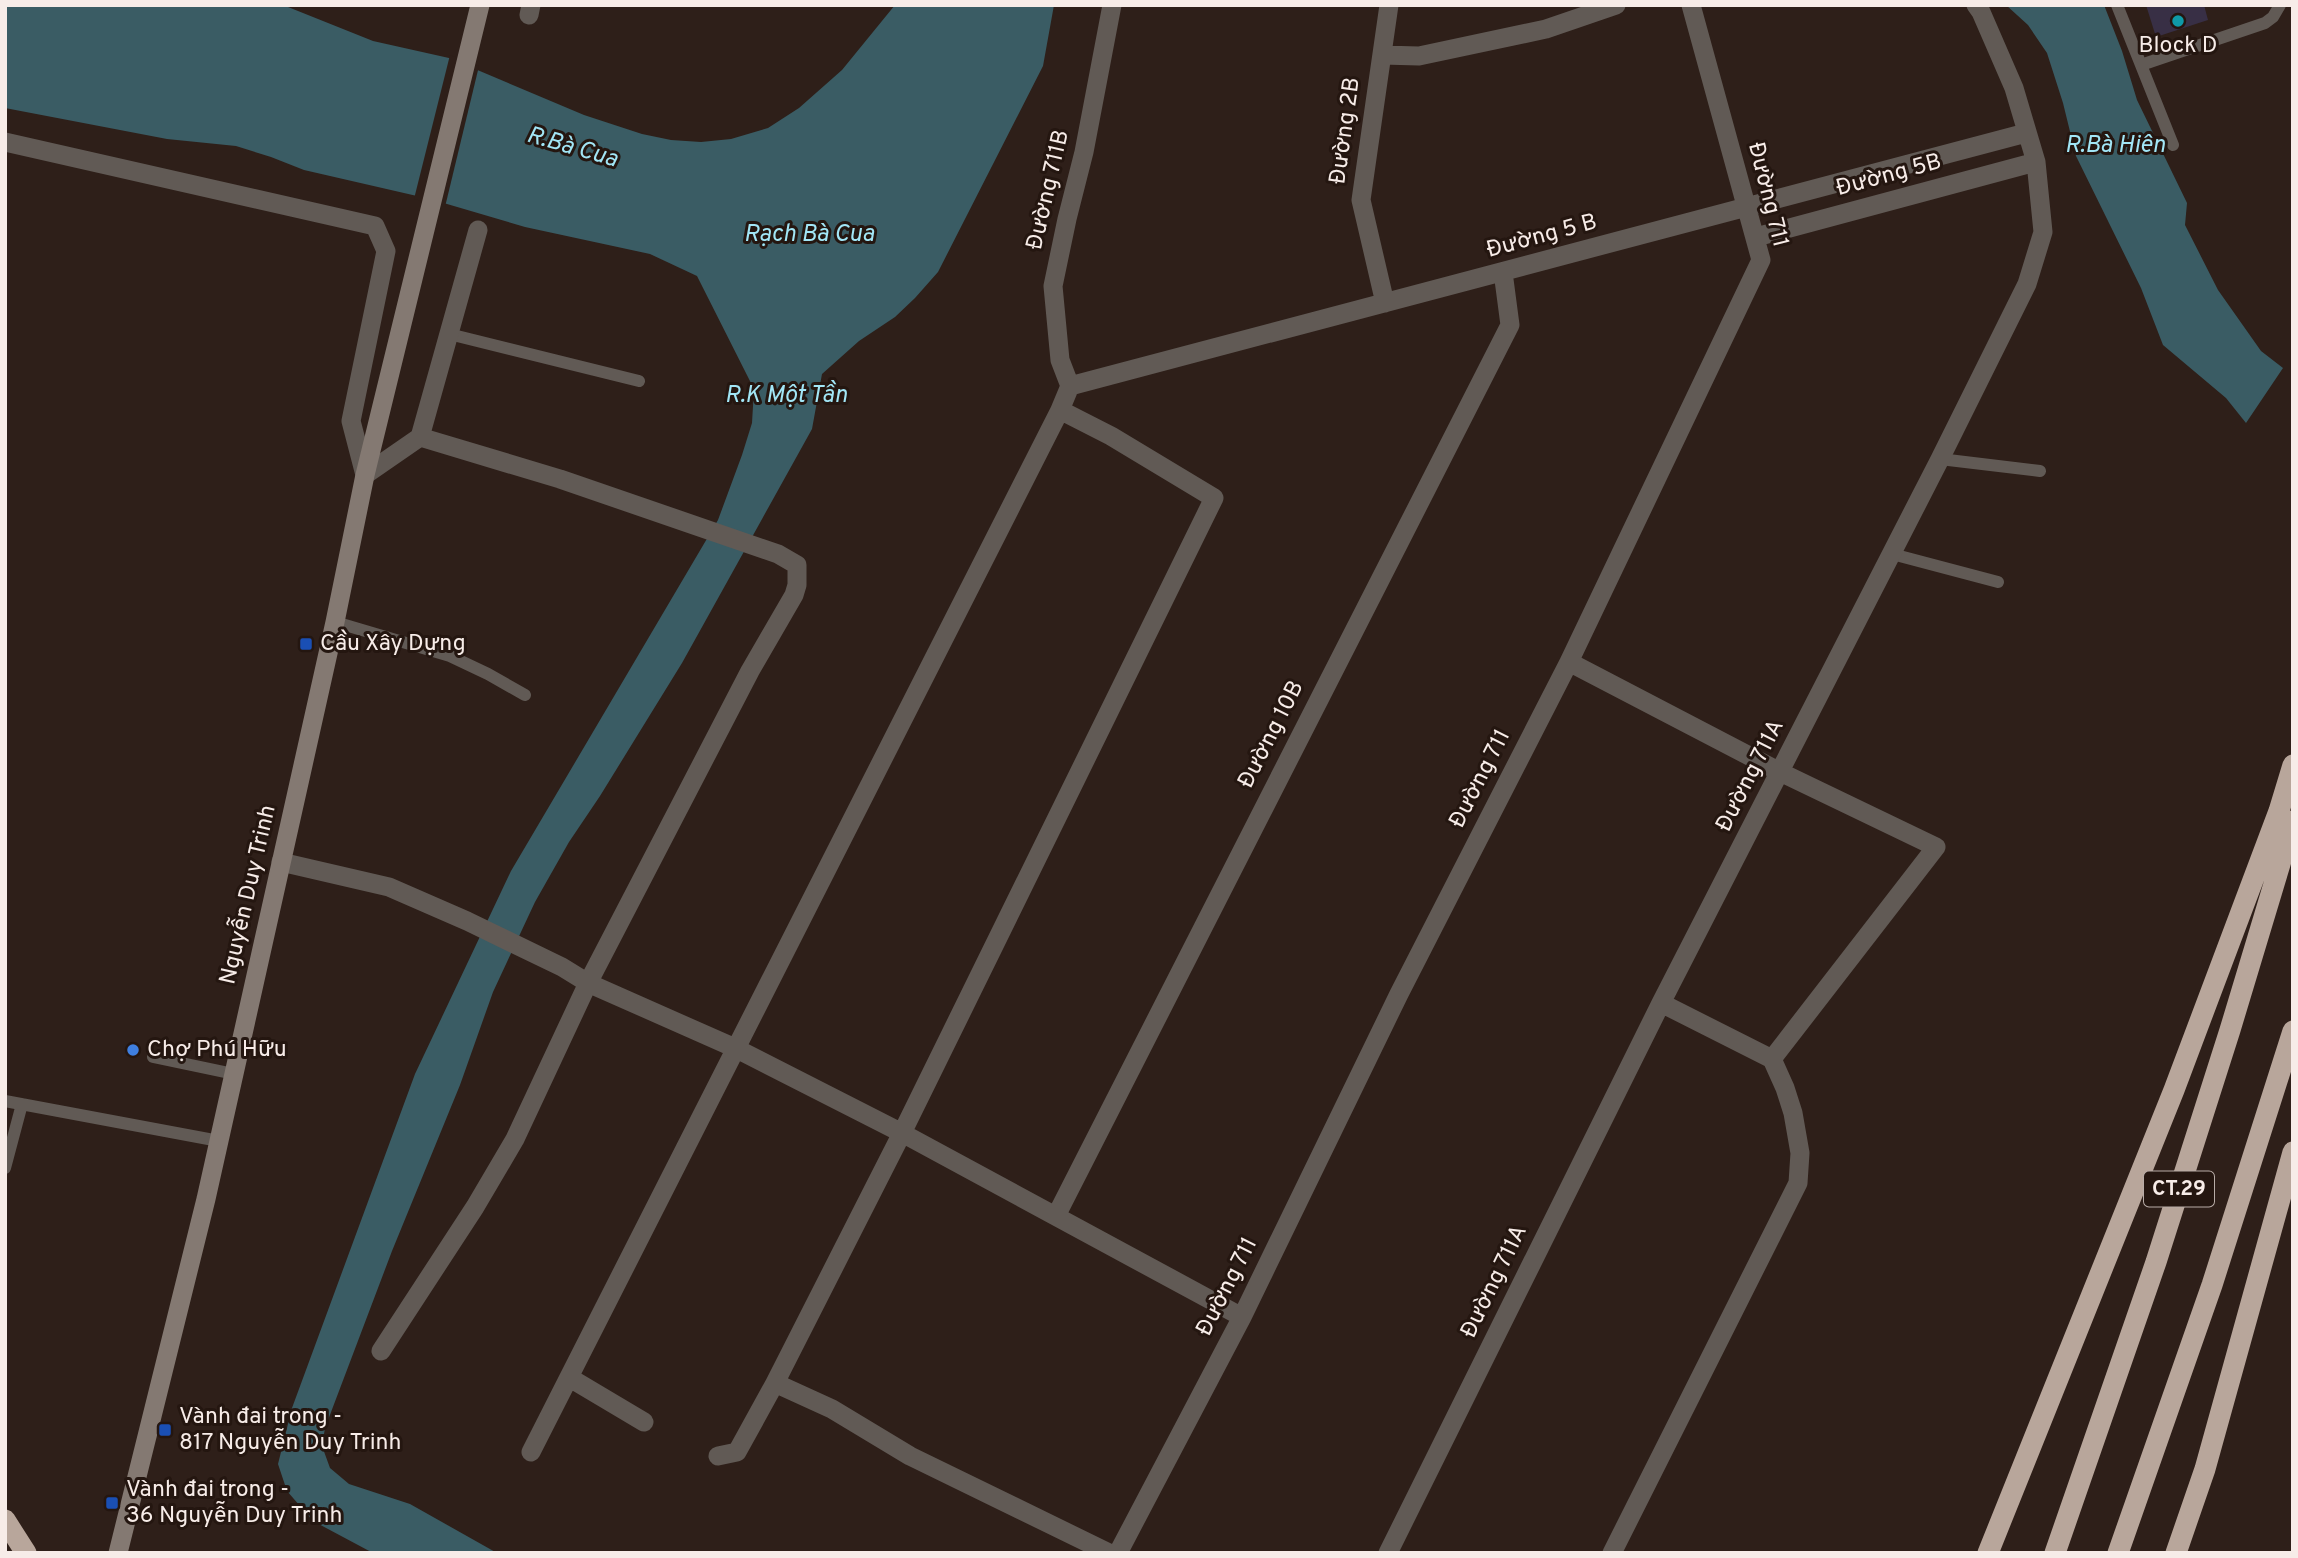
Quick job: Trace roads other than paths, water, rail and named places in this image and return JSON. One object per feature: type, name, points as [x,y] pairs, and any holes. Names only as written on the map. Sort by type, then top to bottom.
[{"type":"highway","points":[[1988,1553],[2174,1090],[2279,811],[2293,765]]},
{"type":"highway","name":"CT.29","points":[[2055,1553],[2156,1262],[2293,821]]},
{"type":"highway","name":"CT.29","points":[[2118,1553],[2212,1285],[2293,1031]]},
{"type":"highway","points":[[2176,1553],[2205,1469],[2293,1152]]},
{"type":"highway","points":[[5,1520],[26,1553]]},
{"type":"main road","name":"Nguyễn Duy Trinh","points":[[118,1553],[219,1141],[335,622],[365,475],[480,5]]},
{"type":"street","name":"Đường 711B","points":[[1070,386],[1060,360],[1053,286],[1066,219],[1084,152],[1112,5]]},
{"type":"street","name":"Đường 2B","points":[[1385,303],[1361,200],[1389,5]]},
{"type":"street","points":[[1382,55],[1419,56],[1445,51],[1546,29],[1616,5]]},
{"type":"street","name":"Đường 711","points":[[1118,1553],[1242,1317],[1399,994],[1569,662],[1761,260],[1691,5]]},
{"type":"street","name":"Đường 711A","points":[[1388,1553],[1661,1003],[1892,554],[2026,284],[2043,232],[2036,162],[2014,88],[1976,5]]},
{"type":"street","name":"Đường 5 B","points":[[1070,386],[2026,133]]},
{"type":"street","points":[[5,142],[375,226],[386,251],[351,421],[365,475],[420,437],[478,230]]},
{"type":"street","name":"Đường 5B","points":[[1756,237],[2036,162]]},
{"type":"street","name":"Đường 10B","points":[[1056,1216],[1510,325],[1503,272]]},
{"type":"street","points":[[531,1452],[1070,386]]},
{"type":"street","points":[[719,1456],[737,1452],[775,1383],[902,1133],[1214,498],[1111,436],[1060,410]]},
{"type":"street","points":[[381,1350],[475,1207],[515,1139],[588,983],[797,585],[797,565],[778,554],[561,479],[420,437]]},
{"type":"street","points":[[1569,662],[1780,772],[1936,847],[1772,1059]]},
{"type":"street","points":[[281,862],[389,887],[467,921],[562,967],[588,983],[735,1048],[902,1133],[1242,1317]]},
{"type":"street","points":[[1612,1553],[1798,1183],[1800,1153],[1793,1113],[1772,1059],[1661,1003]]},
{"type":"street","points":[[570,1378],[644,1422]]},
{"type":"street","points":[[775,1383],[832,1409],[911,1456],[1109,1553]]},
{"type":"lane","points":[[2117,5],[2173,145]]},
{"type":"lane","points":[[2141,65],[2265,23],[2273,17],[2280,5]]},
{"type":"lane","points":[[449,334],[639,381]]},
{"type":"lane","points":[[1940,459],[2040,471]]},
{"type":"lane","points":[[1892,554],[1998,582]]},
{"type":"lane","points":[[335,622],[450,656],[524,695]]},
{"type":"lane","points":[[153,1057],[234,1074]]},
{"type":"lane","points":[[5,1101],[219,1141]]},
{"type":"lane","points":[[5,1168],[22,1104]]},
{"type":"water","name":"Rạch Bà Cua","points":[[5,5],[283,5],[373,41],[449,58],[584,115],[642,134],[701,142],[731,139],[768,128],[799,108],[842,70],[895,5],[1054,5],[1043,66],[938,272],[895,317],[859,341],[822,374],[812,429],[682,663],[569,842],[535,902],[493,992],[460,1085],[392,1251],[325,1428],[322,1446],[330,1468],[349,1484],[410,1504],[497,1553],[373,1553],[313,1521],[287,1491],[278,1464],[292,1408],[415,1074],[511,871],[718,520],[752,423],[754,389],[697,276],[650,254],[525,227],[430,199],[304,170],[236,146],[167,139],[5,108]]},
{"type":"water","name":"R.Bà Hiên","points":[[2006,5],[2104,5],[2137,100],[2187,203],[2185,225],[2218,290],[2261,351],[2283,368],[2246,423],[2226,398],[2163,345],[2141,288],[2076,156],[2047,53],[2028,25]]},
{"type":"place","name":"Block D","points":[[2178,21]]},
{"type":"place","name":"Cầu Xây Dựng","points":[[306,644]]},
{"type":"place","name":"Chợ Phú Hữu","points":[[133,1050]]},
{"type":"place","name":"Vành đai trong - 817 Nguyễn Duy Trinh","points":[[165,1430]]},
{"type":"place","name":"Vành đai trong - 36 Nguyễn Duy Trinh","points":[[112,1503]]},
{"type":"water label","name":"R.Bà Cua","points":[[572,148]]},
{"type":"water label","name":"R.K Một Tần","points":[[786,396]]}]
